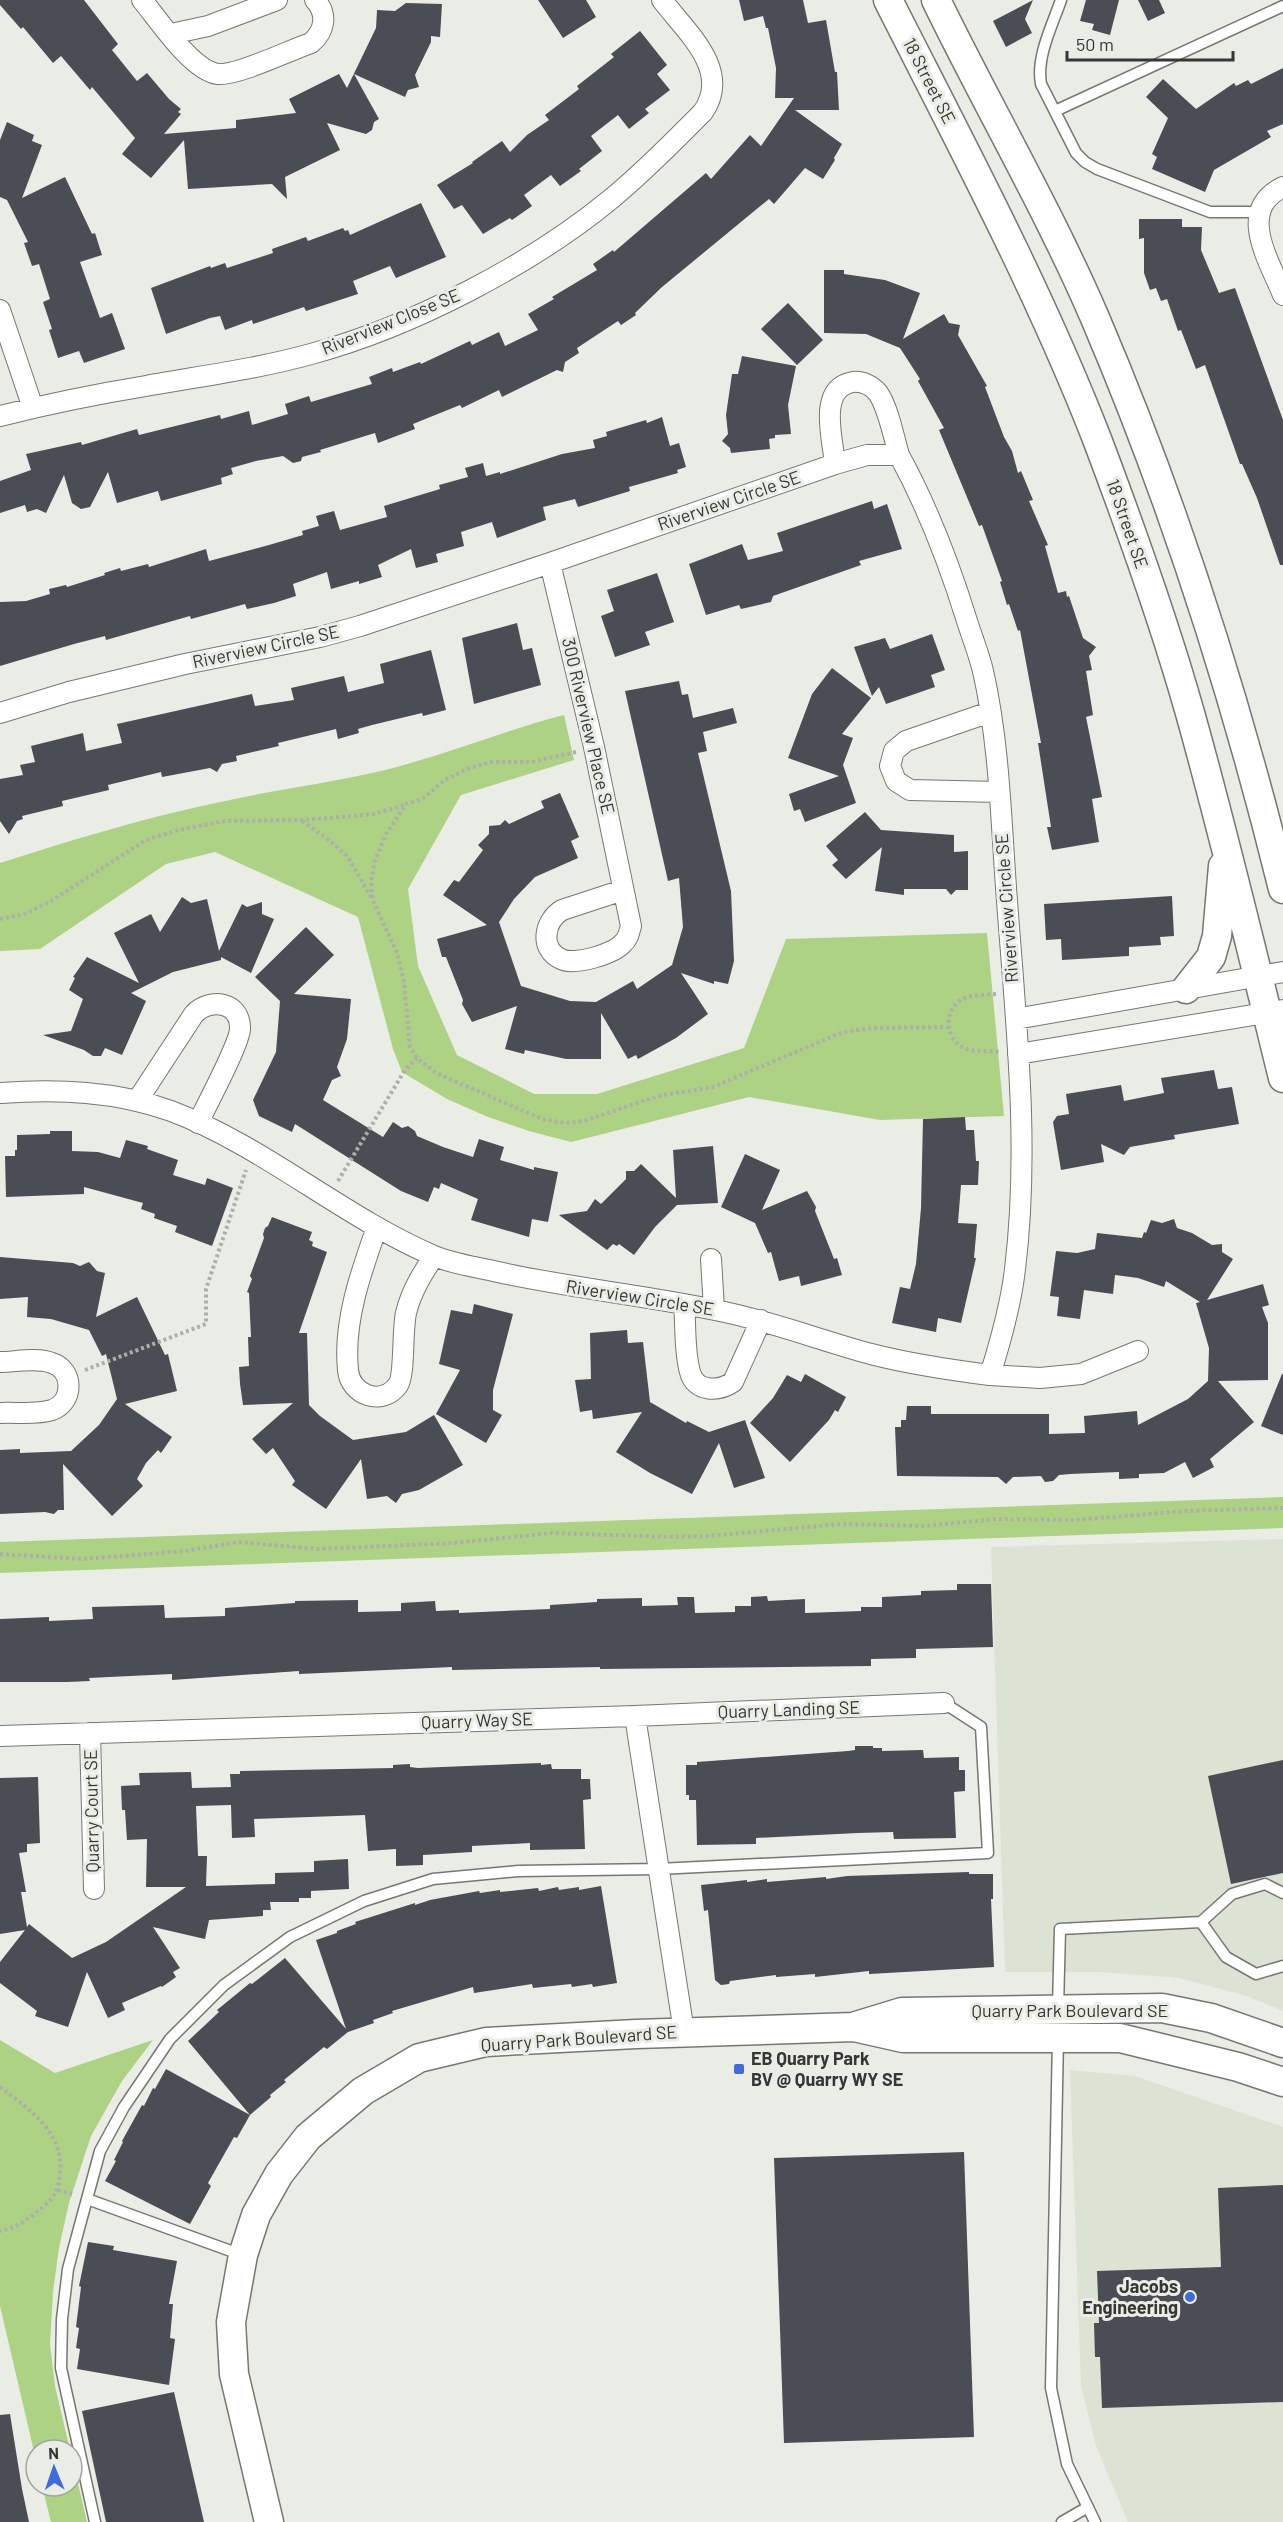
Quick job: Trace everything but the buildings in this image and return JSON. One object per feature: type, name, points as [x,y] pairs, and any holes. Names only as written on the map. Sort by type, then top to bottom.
[{"type":"main road","name":"18 Street SE","points":[[888,0],[989,199],[1053,335],[1096,437],[1128,525],[1189,710],[1224,837],[1270,974],[1283,1078]]},
{"type":"main road","points":[[936,0],[1047,214],[1135,416],[1198,591],[1236,711],[1283,889]]},
{"type":"main road","points":[[1186,989],[1211,957],[1217,936],[1224,837]]},
{"type":"main road","name":"Quarry Park Boulevard SE","points":[[1058,2024],[1162,2008],[1211,2018],[1283,2043]]},
{"type":"main road","name":"Quarry Park Boulevard SE","points":[[269,2522],[234,2374],[231,2322],[243,2255],[256,2215],[279,2174],[308,2137],[363,2091],[419,2058],[486,2042],[684,2032],[854,2027],[902,2012],[1058,2024],[1238,2067],[1283,2082]]},
{"type":"street","points":[[142,0],[191,58],[206,70],[218,74],[229,73],[310,43],[317,38],[324,24],[324,16],[315,0]]},
{"type":"street","points":[[171,34],[208,26],[277,0]]},
{"type":"street","name":"Riverview Close SE","points":[[0,416],[247,369],[332,348],[449,302],[538,251],[625,188],[703,112],[710,102],[713,79],[710,66],[704,54],[662,0]]},
{"type":"street","points":[[1283,188],[1270,195],[1259,212],[1257,220],[1260,236],[1283,295]]},
{"type":"street","points":[[0,310],[33,408]]},
{"type":"street","points":[[836,464],[831,402],[839,389],[853,382],[861,382],[877,391],[899,455]]},
{"type":"street","name":"Riverview Circle SE","points":[[0,712],[69,692],[174,667],[320,637],[360,626],[836,464],[867,455],[899,455],[919,492],[943,549],[982,669],[990,712],[999,792],[1016,1019],[1022,1161],[1021,1210],[1011,1294],[1004,1327],[990,1374],[920,1365],[872,1354],[761,1320],[714,1310],[546,1283],[434,1256],[328,1199],[198,1123],[137,1101],[65,1091],[0,1093]]},
{"type":"street","name":"300 Riverview Place SE","points":[[550,563],[594,747],[631,926],[625,942],[617,949],[576,962],[554,955],[546,941],[546,932],[554,915],[562,910],[623,890]]},
{"type":"street","points":[[990,712],[906,741],[894,751],[890,766],[896,781],[910,790],[999,792]]},
{"type":"street","points":[[1016,1019],[1270,974]]},
{"type":"street","points":[[137,1101],[194,1014],[206,1004],[221,1003],[234,1012],[238,1019],[239,1036],[198,1123]]},
{"type":"street","points":[[1018,1054],[1275,1011]]},
{"type":"street","points":[[378,1227],[358,1280],[347,1346],[349,1378],[352,1385],[366,1396],[384,1396],[399,1384],[402,1376],[402,1339],[406,1312],[415,1285],[434,1256]]},
{"type":"street","points":[[711,1259],[714,1310]]},
{"type":"street","points":[[684,1304],[690,1372],[698,1384],[710,1389],[726,1387],[733,1382],[761,1320]]},
{"type":"street","points":[[990,1374],[1040,1378],[1081,1374],[1138,1351]]},
{"type":"street","points":[[0,1362],[52,1362],[67,1377],[68,1393],[59,1406],[44,1411],[0,1413]]},
{"type":"street","name":"Quarry Landing SE","points":[[635,1716],[944,1703]]},
{"type":"street","points":[[635,1716],[684,2032]]},
{"type":"street","name":"Quarry Way SE","points":[[0,1736],[635,1716]]},
{"type":"street","name":"Quarry Court SE","points":[[90,1733],[94,1889]]},
{"type":"lane","points":[[1061,0],[1040,64],[1041,84],[1076,153],[1097,169],[1210,212],[1259,212]]},
{"type":"lane","points":[[1055,111],[1283,6]]},
{"type":"lane","points":[[95,2522],[61,2368],[62,2319],[68,2269],[100,2151],[124,2107],[170,2039],[224,1985],[290,1937],[364,1900],[433,1879],[518,1871],[658,1869],[988,1853],[981,1727],[944,1703]]},
{"type":"lane","points":[[1095,2522],[1067,2464],[1051,2388],[1060,1929],[1201,1922],[1232,1894],[1265,1884],[1283,1893]]},
{"type":"lane","points":[[1201,1922],[1226,1958],[1256,1974],[1283,1966]]},
{"type":"lane","points":[[87,2199],[243,2255]]},
{"type":"lane","points":[[1062,2522],[1088,2507]]},
{"type":"path","points":[[0,919],[25,914],[51,901],[146,840],[225,821],[302,820],[374,814],[406,804]]},
{"type":"path","points":[[302,820],[348,857],[373,901]]},
{"type":"path","points":[[996,994],[970,996],[958,1001],[949,1017],[948,1027],[953,1039],[963,1048],[1018,1054]]},
{"type":"path","points":[[328,1199],[405,1070],[417,1058]]},
{"type":"path","points":[[67,1377],[206,1324],[206,1289],[252,1153]]},
{"type":"path","points":[[0,1554],[84,1559],[175,1552],[239,1542],[317,1549],[454,1544],[552,1533],[710,1536],[840,1524],[924,1526],[996,1519],[1074,1520],[1186,1511],[1283,1508]]},
{"type":"path","points":[[0,2087],[42,2121],[55,2140],[61,2165],[58,2190],[47,2203],[10,2229],[0,2231]]},
{"type":"shaded area","points":[[1283,1539],[1283,2011],[1247,1996],[1179,1978],[1101,1972],[1005,1972],[991,1547]]},
{"type":"shaded area","points":[[1070,2070],[1135,2076],[1283,2127],[1283,2522],[1128,2522],[1096,2446],[1081,2386]]},
{"type":"green space","points":[[564,715],[574,760],[461,795],[408,889],[418,966],[457,1055],[534,1094],[597,1094],[744,1048],[786,939],[987,933],[1004,1116],[880,1120],[749,1097],[571,1142],[529,1131],[488,1117],[447,1099],[402,1072],[393,1049],[358,917],[215,852],[166,864],[40,949],[0,951],[0,863],[158,816],[253,795],[360,776],[404,765]]},
{"type":"green space","points":[[1283,1497],[1283,1528],[0,1573],[0,1542]]},
{"type":"green space","points":[[0,2040],[55,2073],[153,2040],[122,2081],[91,2136],[69,2203],[59,2248],[53,2292],[50,2344],[55,2386],[67,2438],[31,2438],[0,2306]]},
{"type":"green space","points":[[45,2498],[81,2498],[87,2522],[51,2522]]},
{"type":"place","name":"EB Quarry Park BV @ Quarry WY SE","points":[[739,2069]]},
{"type":"place","name":"Jacobs Engineering","points":[[1190,2297]]}]
